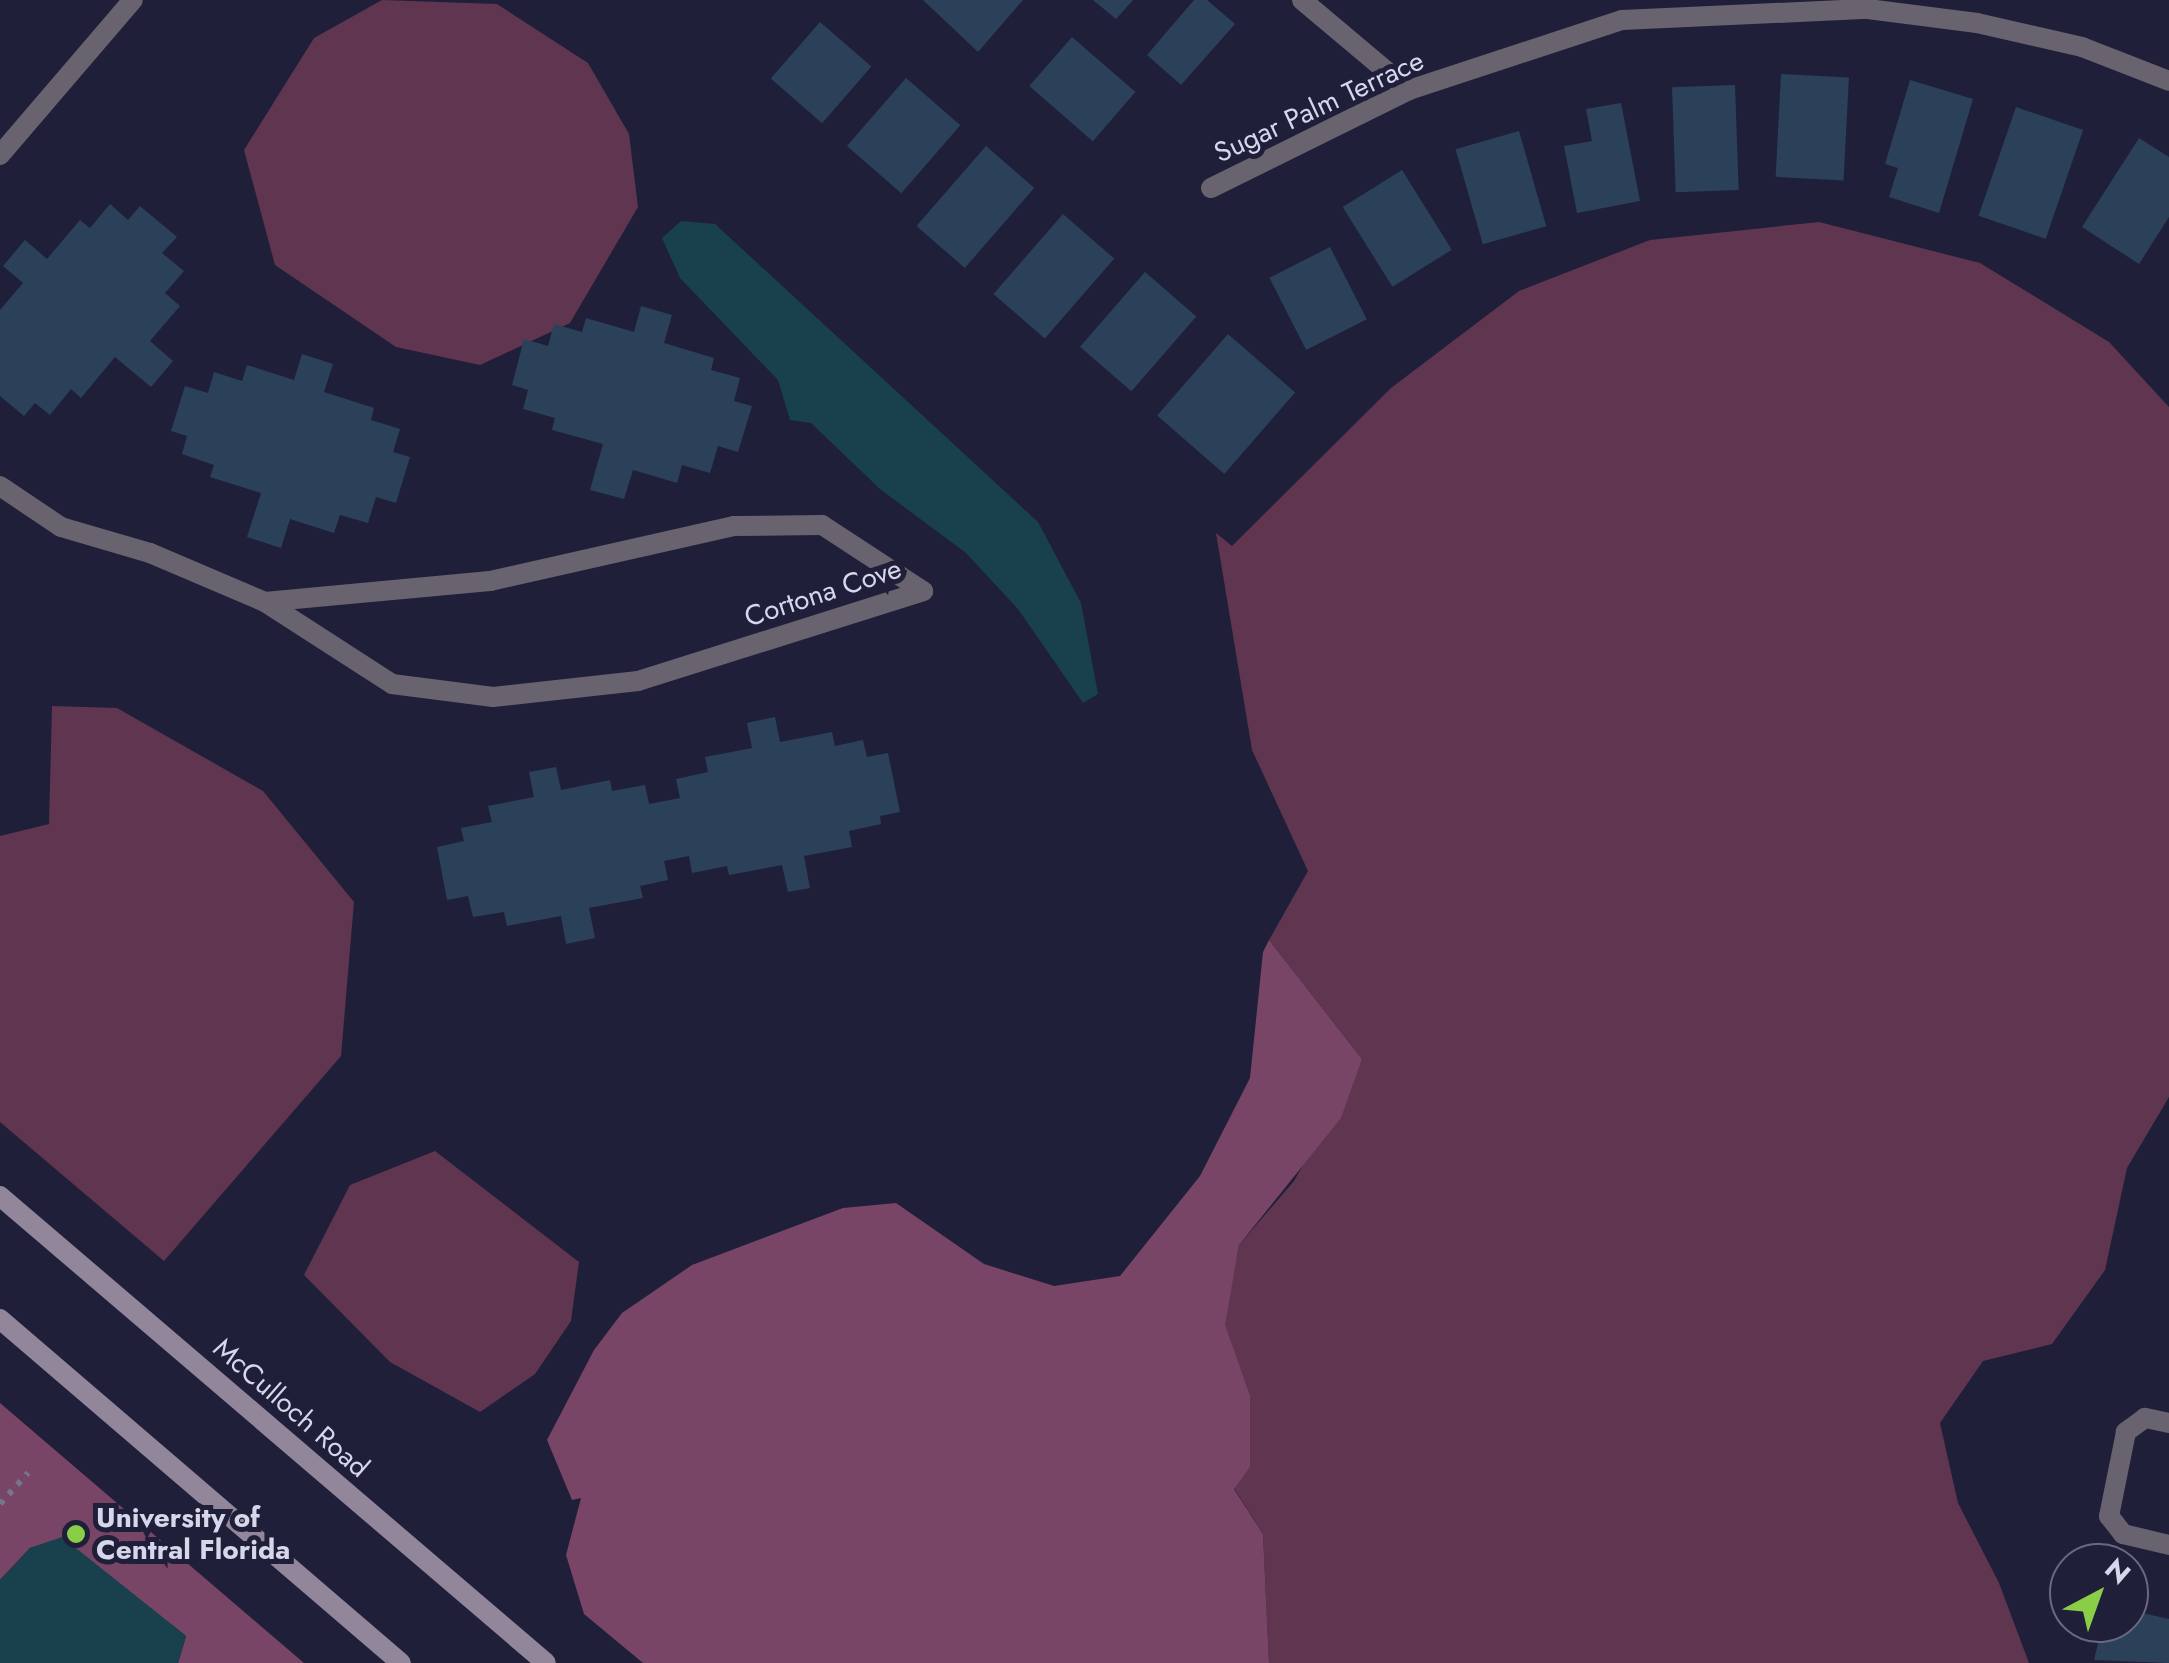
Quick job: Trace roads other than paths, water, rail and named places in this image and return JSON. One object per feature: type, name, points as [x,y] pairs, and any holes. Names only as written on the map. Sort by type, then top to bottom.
[{"type":"main road","name":"McCulloch Road","points":[[0,1196],[546,1663]]},
{"type":"main road","points":[[0,1320],[401,1663]]},
{"type":"street","points":[[0,155],[133,0]]},
{"type":"street","points":[[1302,0],[1409,90]]},
{"type":"street","points":[[1612,0],[1622,20]]},
{"type":"street","name":"Sugar Palm Terrace","points":[[1211,188],[1409,90],[1622,20],[1868,9],[1977,23],[2082,47],[2169,81]]},
{"type":"street","name":"Cortona Cove","points":[[0,486],[61,527],[150,553],[265,602],[392,684],[493,697],[638,681],[924,590],[822,525],[734,526],[490,580],[265,602]]},
{"type":"street","points":[[2169,1423],[2145,1418],[2126,1432],[2109,1516],[2124,1534],[2169,1545]]},
{"type":"water","points":[[681,221],[715,224],[1038,522],[1081,603],[1098,694],[1083,703],[1018,609],[966,553],[880,489],[811,423],[790,420],[778,380],[680,278],[662,238]]},
{"type":"water","points":[[62,1537],[186,1636],[178,1663],[0,1663],[0,1580],[30,1548]]},
{"type":"place","name":"University of Central Florida","points":[[76,1534]]}]
